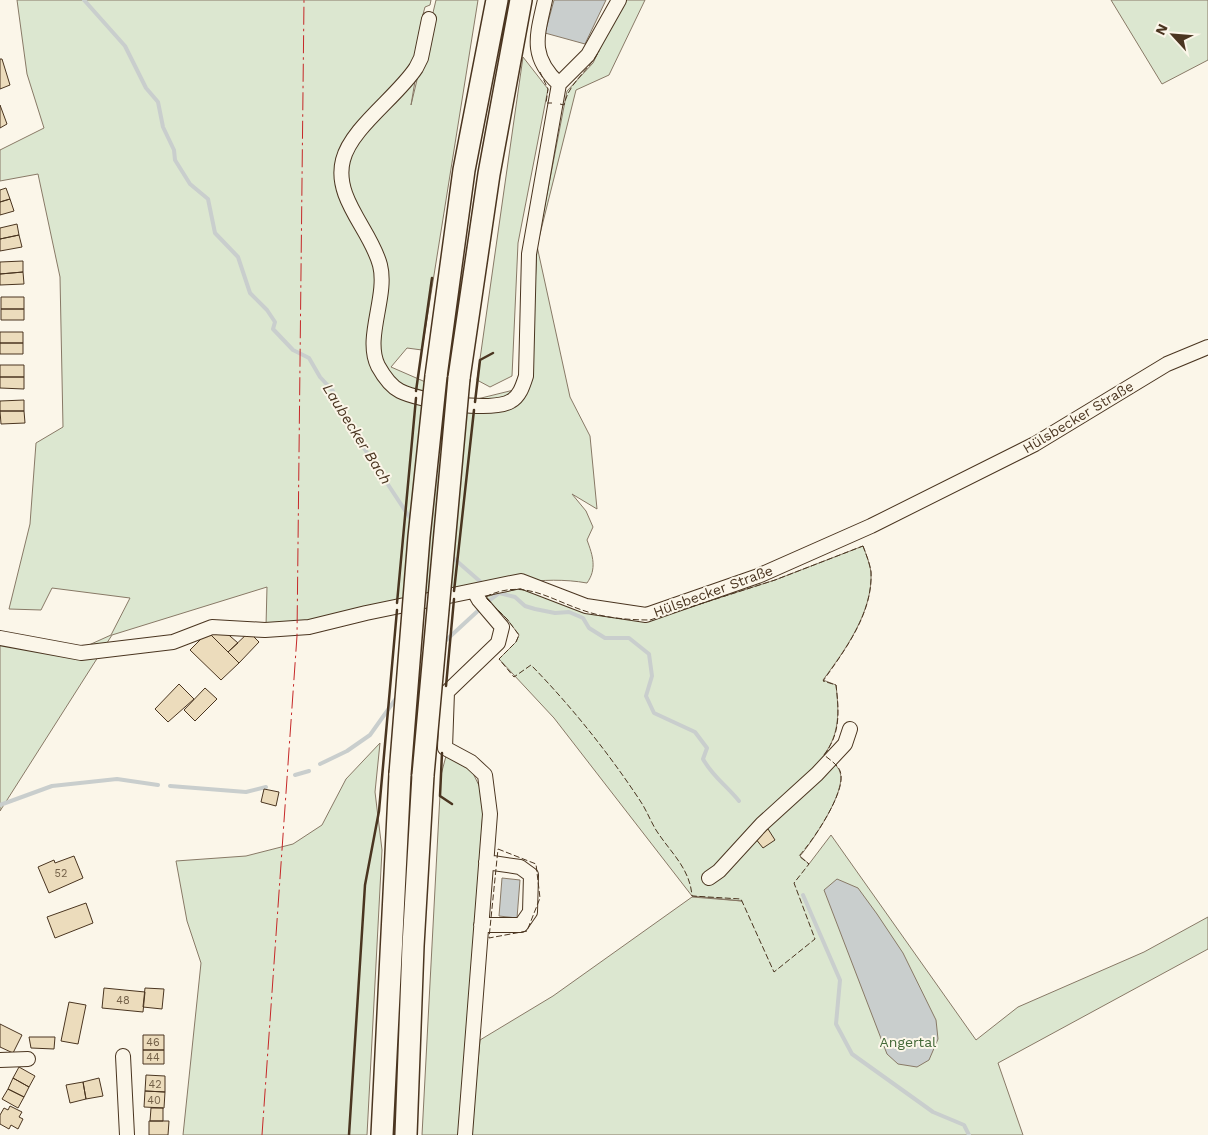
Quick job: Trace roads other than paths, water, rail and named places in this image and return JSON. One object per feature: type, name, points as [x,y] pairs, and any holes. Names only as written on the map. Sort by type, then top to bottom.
[{"type":"highway","points":[[382,1135],[400,774],[419,537],[436,376],[464,170],[496,0]]},
{"type":"highway","points":[[406,1135],[413,946],[423,775],[459,378],[489,174],[521,0]]},
{"type":"street","points":[[545,0],[536,41],[537,50],[546,70],[559,84]]},
{"type":"street","points":[[429,19],[421,58],[416,68],[356,135],[347,148],[341,175],[343,188],[348,201],[374,247],[380,265],[382,286],[374,350],[377,364],[386,379],[400,391],[439,402],[495,407],[512,401],[522,390],[526,376],[530,254],[559,84],[588,55],[619,0]]},
{"type":"street","name":"Hülsbecker Straße","points":[[0,638],[81,653],[173,642],[212,627],[265,630],[309,627],[366,612],[476,595],[521,581],[586,606],[646,615],[758,576],[872,526],[1035,444],[1167,364],[1208,347]]},
{"type":"street","points":[[465,1135],[490,814],[485,774],[471,762],[445,748],[447,692],[498,643],[502,627],[476,595]]},
{"type":"street","points":[[709,878],[719,871],[762,824],[817,774],[845,744],[850,729]]},
{"type":"street","points":[[482,925],[521,925],[530,912],[531,875],[520,867],[486,862]]},
{"type":"street","points":[[122,1056],[127,1135]]},
{"type":"street","points":[[0,1060],[28,1059]]},
{"type":"waterway","name":"Laubecker Bach","points":[[84,0],[125,46],[146,88],[158,102],[163,127],[174,150],[175,160],[190,184],[208,199],[215,233],[238,257],[250,293],[267,310],[275,322],[273,329],[293,350],[309,358],[320,377],[333,391],[331,398],[412,521]]},
{"type":"waterway","name":"Laubecker Bach","points":[[451,556],[483,584]]},
{"type":"waterway","name":"Laubecker Bach","points":[[495,592],[515,597],[525,606],[535,609],[555,613],[569,612],[583,618],[589,628],[605,638],[629,638],[649,654],[652,676],[646,696],[654,713],[695,732],[707,748],[703,759],[715,776],[739,801]]},
{"type":"waterway","points":[[486,603],[498,594]]},
{"type":"waterway","points":[[442,644],[481,608]]},
{"type":"waterway","points":[[320,764],[347,751],[370,735],[397,697]]},
{"type":"waterway","points":[[295,775],[309,771]]},
{"type":"waterway","points":[[0,805],[52,786],[117,779],[158,785]]},
{"type":"waterway","points":[[170,786],[246,792],[266,787]]},
{"type":"waterway","name":"Laubecker Bach","points":[[803,895],[840,980],[836,1024],[852,1054],[933,1112],[964,1125],[969,1135]]},
{"type":"park label","name":"Angertal","points":[[908,1042]]}]
